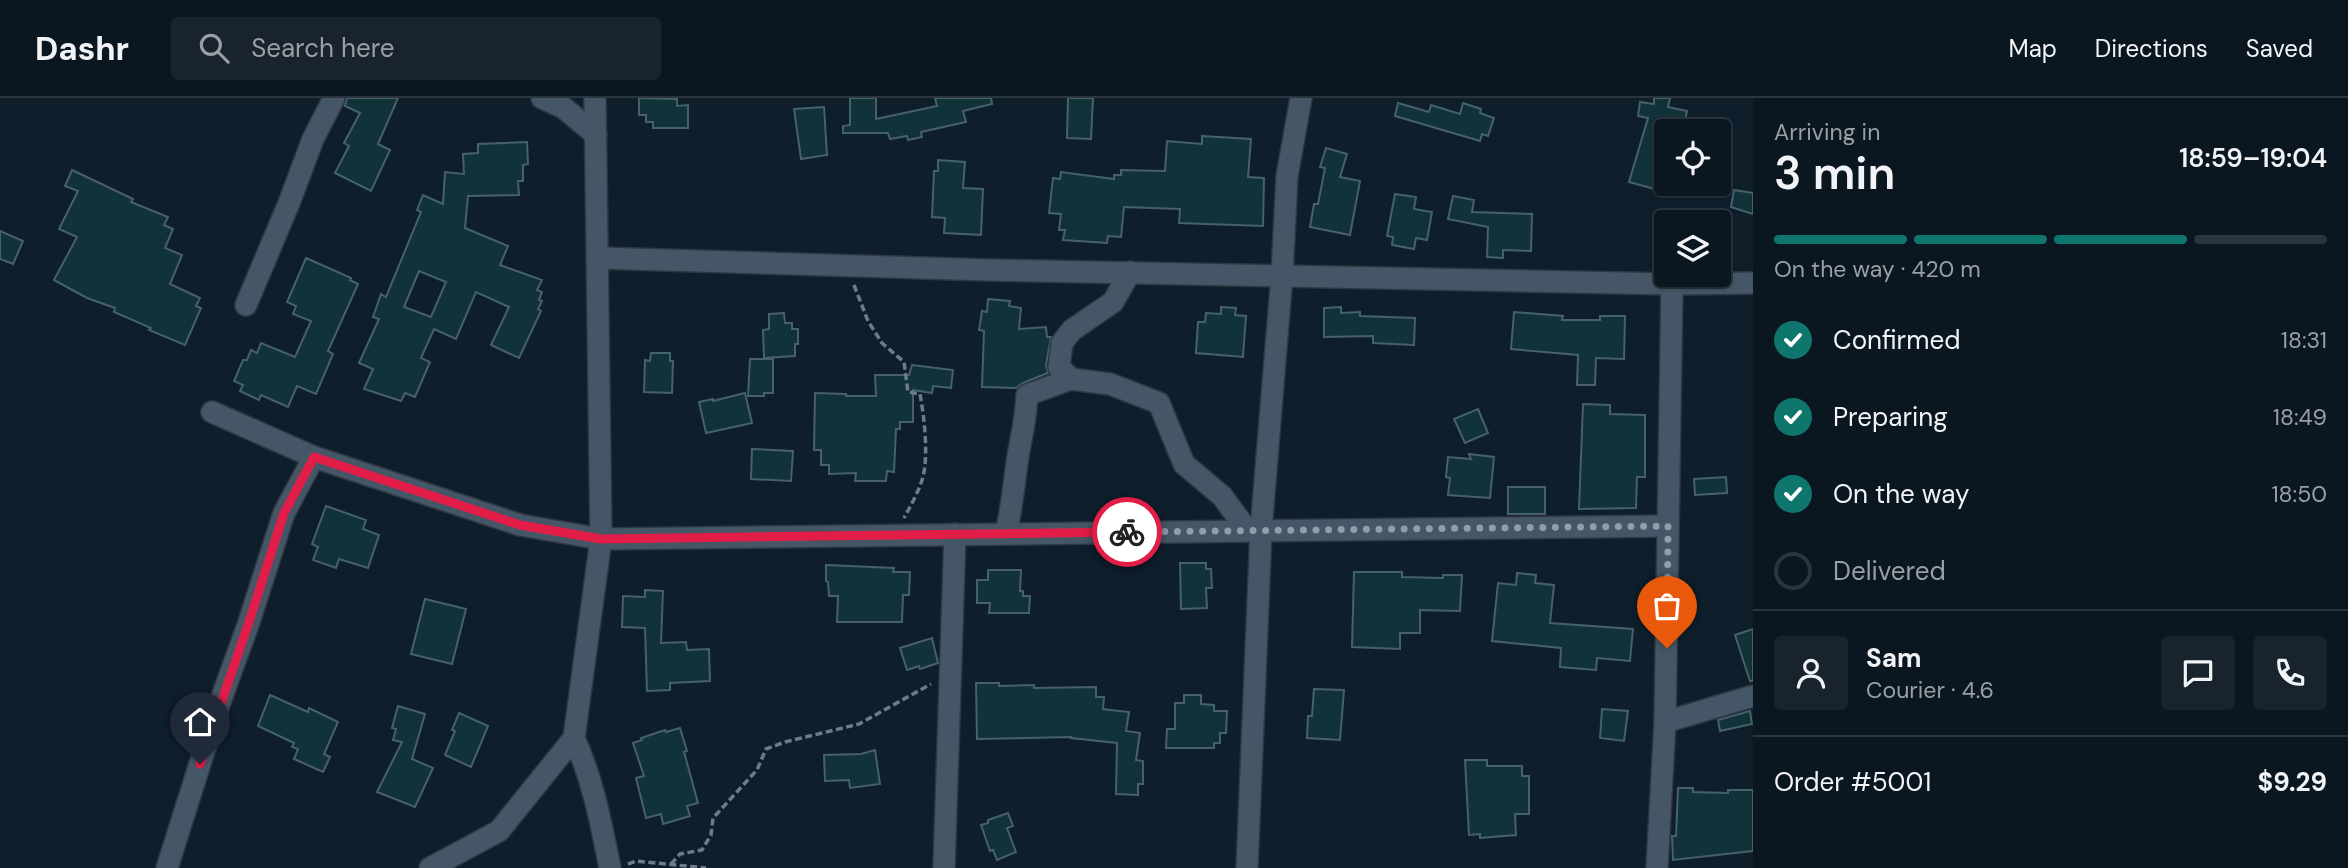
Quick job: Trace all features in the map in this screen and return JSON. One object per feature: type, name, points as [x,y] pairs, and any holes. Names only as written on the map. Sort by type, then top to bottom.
[{"type":"street","points":[[246,305],[313,139],[334,98]]},
{"type":"street","points":[[542,98],[564,108],[596,135]]},
{"type":"street","points":[[430,868],[499,831],[574,738],[601,539],[595,98]]},
{"type":"street","points":[[1247,868],[1254,530],[1282,275],[1287,176],[1301,98]]},
{"type":"street","points":[[598,258],[1654,284]]},
{"type":"street","points":[[1071,379],[1059,367],[1062,343],[1072,330],[1113,302],[1130,272]]},
{"type":"street","points":[[1731,283],[1753,283]]},
{"type":"street","points":[[1657,868],[1665,722],[1672,287]]},
{"type":"street","points":[[1006,533],[1013,503],[1018,455],[1026,425],[1027,395],[1071,379],[1110,384],[1159,403],[1184,464],[1222,496],[1254,530]]},
{"type":"street","points":[[212,412],[314,457],[520,525],[601,539],[1668,526]]},
{"type":"street","points":[[167,868],[284,513],[314,457]]},
{"type":"street","points":[[944,868],[955,534]]},
{"type":"street","points":[[1665,722],[1753,696]]},
{"type":"street","points":[[574,738],[586,765],[618,866]]},
{"type":"path","points":[[846,266],[868,321],[882,343],[904,362],[908,392],[920,394],[925,470],[918,491],[895,535]]},
{"type":"path","points":[[671,864],[680,854],[702,850],[711,835],[713,818],[757,770],[766,749],[859,724],[950,672]]},
{"type":"path","points":[[618,866],[636,861],[706,868]]},
{"type":"building","points":[[347,98],[398,98],[378,144],[390,150],[371,191],[335,173],[349,146],[344,143],[360,113],[345,106]]},
{"type":"building","points":[[639,98],[677,99],[677,106],[688,105],[688,128],[653,128],[653,122],[646,122],[646,115],[639,115]]},
{"type":"building","points":[[850,98],[876,98],[876,119],[937,106],[935,98],[991,98],[992,104],[963,111],[966,122],[921,132],[922,137],[908,140],[907,136],[890,139],[888,133],[843,133],[843,126],[850,125]]},
{"type":"building","points":[[1068,98],[1093,98],[1091,139],[1067,138]]},
{"type":"building","points":[[1654,98],[1670,98],[1668,107],[1687,111],[1685,119],[1654,119],[1654,189],[1629,182],[1648,118],[1638,116],[1640,102],[1654,104]]},
{"type":"building","points":[[1398,103],[1429,112],[1431,105],[1460,114],[1463,103],[1481,109],[1480,113],[1494,118],[1488,136],[1482,134],[1480,141],[1395,116]]},
{"type":"building","points":[[824,107],[827,155],[801,159],[794,109]]},
{"type":"building","points":[[1202,136],[1251,139],[1248,177],[1264,178],[1263,226],[1179,223],[1180,209],[1124,207],[1121,237],[1108,236],[1107,243],[1063,240],[1065,230],[1059,230],[1061,214],[1049,213],[1053,178],[1060,179],[1061,172],[1114,179],[1114,175],[1121,175],[1121,170],[1165,171],[1167,141],[1202,144]]},
{"type":"building","points":[[527,142],[528,164],[523,165],[523,181],[518,181],[519,195],[468,196],[465,228],[508,246],[500,265],[542,280],[537,290],[542,292],[538,309],[541,311],[519,358],[491,345],[509,307],[476,292],[456,339],[434,329],[421,358],[430,362],[415,397],[405,393],[401,401],[364,389],[373,369],[359,363],[379,319],[373,317],[381,294],[386,297],[421,212],[417,210],[423,195],[443,204],[445,172],[464,174],[463,154],[478,153],[478,144]],"holes":[[[419,271],[446,282],[431,317],[404,307]]]},
{"type":"building","points":[[1326,148],[1347,154],[1340,177],[1360,181],[1350,235],[1310,227],[1314,204],[1318,204],[1325,168],[1320,167]]},
{"type":"building","points":[[938,160],[965,162],[963,188],[983,189],[981,235],[944,233],[945,218],[932,217],[934,171],[938,171]]},
{"type":"building","points":[[72,170],[133,199],[131,202],[168,217],[164,225],[173,229],[165,248],[182,255],[170,284],[200,298],[196,306],[201,308],[185,345],[149,330],[151,328],[114,312],[115,308],[87,298],[54,280],[77,237],[59,229],[78,191],[65,186]]},
{"type":"building","points":[[1734,190],[1753,193],[1753,214],[1731,207]]},
{"type":"building","points":[[1395,194],[1416,197],[1414,209],[1432,212],[1427,240],[1416,238],[1414,249],[1392,245],[1393,237],[1387,236]]},
{"type":"building","points":[[1453,196],[1474,200],[1472,212],[1532,214],[1531,251],[1503,250],[1503,258],[1487,257],[1488,227],[1448,219]]},
{"type":"building","points":[[0,231],[23,241],[13,264],[0,259]]},
{"type":"building","points":[[306,258],[351,278],[350,280],[358,284],[328,351],[333,354],[316,394],[297,386],[288,407],[261,395],[259,400],[240,391],[243,385],[234,381],[243,360],[247,360],[251,350],[257,353],[261,343],[295,357],[311,321],[293,314],[296,306],[287,302]]},
{"type":"building","points":[[988,299],[1010,301],[1009,306],[1021,308],[1019,329],[1046,327],[1047,337],[1051,337],[1046,365],[1048,373],[1016,388],[982,387],[984,331],[979,330],[982,311],[987,312]]},
{"type":"building","points":[[1221,307],[1236,308],[1235,315],[1246,316],[1243,357],[1196,353],[1198,322],[1205,322],[1206,313],[1221,314]]},
{"type":"building","points":[[1341,307],[1341,313],[1360,312],[1360,316],[1415,318],[1414,345],[1373,343],[1373,336],[1324,337],[1324,308]]},
{"type":"building","points":[[1514,312],[1563,316],[1562,320],[1600,320],[1600,316],[1625,316],[1624,359],[1596,358],[1595,385],[1577,385],[1578,355],[1511,349]]},
{"type":"building","points":[[784,313],[785,323],[792,323],[792,329],[798,329],[795,356],[764,358],[763,330],[769,329],[769,314]]},
{"type":"building","points":[[651,353],[670,353],[670,361],[673,361],[672,393],[644,392],[645,360],[650,361]]},
{"type":"building","points":[[750,359],[773,359],[773,393],[748,396]]},
{"type":"building","points":[[912,365],[953,370],[951,388],[933,386],[932,393],[913,390],[913,422],[900,422],[900,429],[896,429],[894,472],[887,471],[886,481],[855,481],[856,473],[829,474],[829,465],[821,465],[821,450],[814,450],[815,393],[876,396],[875,375],[909,375]]},
{"type":"building","points":[[745,393],[752,423],[706,433],[699,402]]},
{"type":"building","points":[[1583,404],[1610,405],[1610,414],[1645,415],[1645,477],[1637,477],[1636,508],[1579,509]]},
{"type":"building","points":[[1478,409],[1488,433],[1465,443],[1454,419]]},
{"type":"building","points":[[752,449],[793,451],[791,481],[751,479]]},
{"type":"building","points":[[1469,454],[1494,457],[1490,498],[1448,495],[1448,457],[1471,459]]},
{"type":"building","points":[[1726,477],[1727,493],[1695,495],[1694,479]]},
{"type":"building","points":[[1508,487],[1545,487],[1545,514],[1508,514]]},
{"type":"building","points":[[326,506],[366,520],[363,529],[379,535],[368,568],[339,559],[336,568],[313,560],[318,547],[312,544]]},
{"type":"building","points":[[1180,563],[1206,563],[1206,569],[1211,569],[1212,588],[1206,588],[1207,608],[1181,609]]},
{"type":"building","points":[[826,565],[894,568],[893,572],[910,572],[909,595],[903,595],[902,622],[837,622],[838,596],[829,596]]},
{"type":"building","points":[[988,570],[1021,570],[1020,591],[1023,591],[1023,596],[1030,596],[1029,613],[989,613],[990,603],[977,603],[977,580],[988,580]]},
{"type":"building","points":[[1354,572],[1402,572],[1402,577],[1443,578],[1443,575],[1462,575],[1460,611],[1420,610],[1420,633],[1400,633],[1400,649],[1352,647]]},
{"type":"building","points":[[1517,573],[1536,575],[1535,583],[1554,585],[1550,623],[1633,629],[1630,661],[1597,658],[1596,670],[1560,667],[1561,648],[1492,641],[1498,583],[1516,585]]},
{"type":"building","points":[[645,590],[663,591],[661,643],[686,642],[687,650],[709,649],[710,681],[670,683],[670,690],[647,691],[645,628],[622,627],[623,596],[645,597]]},
{"type":"building","points":[[425,599],[466,609],[452,664],[411,654]]},
{"type":"building","points":[[1753,629],[1753,681],[1750,681],[1735,635]]},
{"type":"building","points":[[932,638],[938,663],[907,670],[900,648]]},
{"type":"building","points":[[976,683],[999,683],[999,686],[1034,685],[1034,688],[1096,687],[1096,697],[1104,697],[1103,709],[1129,712],[1126,731],[1140,733],[1136,760],[1143,761],[1143,784],[1138,784],[1138,795],[1116,794],[1117,743],[1071,737],[977,739]]},
{"type":"building","points":[[1314,689],[1344,690],[1340,740],[1307,738],[1308,716],[1312,716]]},
{"type":"building","points":[[270,695],[308,712],[309,708],[338,722],[324,754],[330,757],[323,772],[294,759],[298,749],[292,747],[294,743],[258,726]]},
{"type":"building","points":[[1184,695],[1201,695],[1201,704],[1214,705],[1214,711],[1227,711],[1226,733],[1220,733],[1220,743],[1214,743],[1214,748],[1166,748],[1167,729],[1175,729],[1175,703],[1184,703]]},
{"type":"building","points":[[398,706],[425,714],[412,759],[433,768],[415,807],[377,792],[402,742],[393,740],[396,729],[392,728]]},
{"type":"building","points":[[1602,709],[1628,711],[1624,741],[1600,738]]},
{"type":"building","points":[[1750,711],[1752,724],[1720,731],[1718,720]]},
{"type":"building","points":[[459,713],[488,726],[471,767],[445,755]]},
{"type":"building","points":[[680,728],[698,803],[687,806],[690,816],[663,824],[661,814],[646,818],[636,778],[644,776],[633,743],[665,730],[666,732]]},
{"type":"building","points":[[875,750],[880,784],[850,788],[849,780],[825,781],[824,755],[861,754]]},
{"type":"building","points":[[1465,760],[1487,760],[1487,766],[1522,766],[1522,776],[1529,776],[1529,814],[1515,814],[1516,835],[1480,838],[1480,834],[1469,835]]},
{"type":"building","points":[[1678,788],[1693,788],[1693,792],[1728,793],[1728,790],[1753,790],[1753,851],[1673,860],[1672,836],[1676,836]]},
{"type":"building","points":[[1008,813],[1013,826],[1007,828],[1016,852],[997,860],[993,850],[990,851],[981,825]]},
{"type":"way so far","points":[[1127,532],[1668,526],[1667,648]]},
{"type":"route","points":[[200,764],[284,513],[314,457],[520,525],[601,539],[1127,532]]}]
